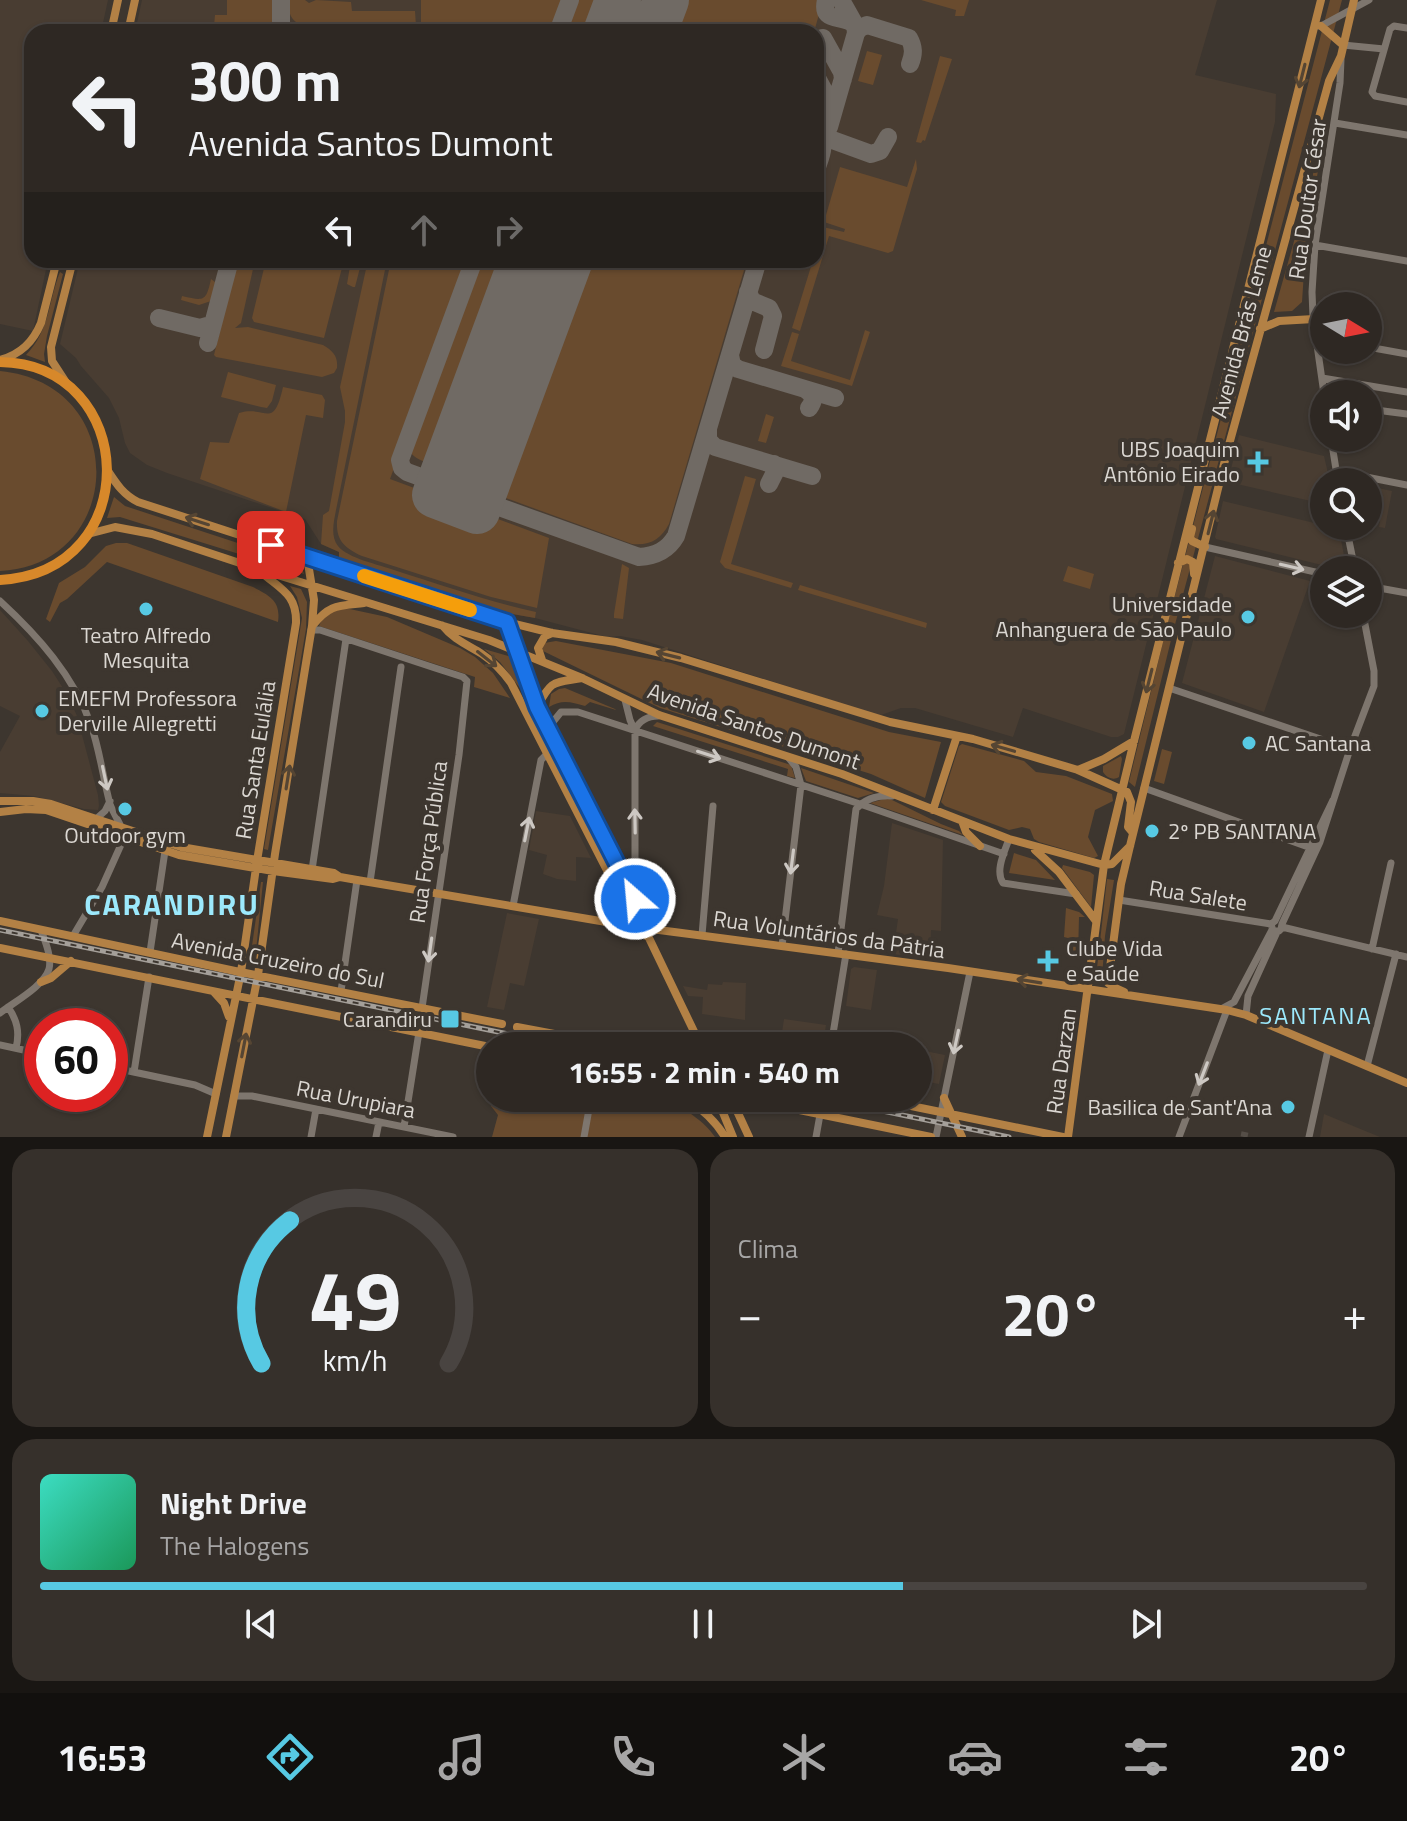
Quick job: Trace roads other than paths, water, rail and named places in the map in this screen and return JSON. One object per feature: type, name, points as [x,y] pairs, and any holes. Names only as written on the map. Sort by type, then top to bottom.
[{"type":"highway","points":[[0,361],[33,367],[54,376],[71,389],[87,406],[98,426],[106,448],[108,471],[101,510],[88,534],[70,554],[31,576],[0,580]]},
{"type":"main road","points":[[113,24],[118,0]]},
{"type":"main road","points":[[130,24],[135,0]]},
{"type":"main road","name":"Avenida Brás Leme","points":[[1104,865],[1178,563],[1318,26],[1319,0]]},
{"type":"main road","name":"Avenida Brás Leme","points":[[1126,996],[1123,990],[1108,983],[1130,846],[1260,329],[1331,76],[1341,56],[1354,0]]},
{"type":"main road","points":[[1318,26],[1343,45]]},
{"type":"main road","points":[[0,361],[23,350],[37,333],[55,268]]},
{"type":"main road","points":[[71,268],[51,347],[52,361],[71,389]]},
{"type":"main road","points":[[1260,329],[1282,320],[1310,319]]},
{"type":"main road","name":"Avenida Santos Dumont","points":[[108,471],[127,496],[138,502],[507,622],[552,633],[616,642],[681,658],[890,722],[957,736],[1078,770],[1122,789]]},
{"type":"main road","points":[[1191,513],[1194,520],[1190,537],[1195,544],[1205,547]]},
{"type":"main road","name":"Avenida Santos Dumont","points":[[88,534],[115,527],[135,529],[517,650],[659,715],[842,774],[1031,847],[1104,865]]},
{"type":"main road","name":"Rua Santa Eulália","points":[[226,1137],[258,975],[312,628],[314,600],[307,557]]},
{"type":"main road","points":[[1178,563],[1187,559],[1193,562],[1196,582]]},
{"type":"main road","name":"Rua Santa Eulália","points":[[207,1137],[241,972],[296,616],[290,596],[258,569]]},
{"type":"main road","points":[[312,628],[331,608],[368,602]]},
{"type":"main road","points":[[507,622],[537,707],[635,899],[695,1032]]},
{"type":"main road","points":[[443,626],[449,634],[484,655],[502,671],[522,702],[636,927]]},
{"type":"main road","points":[[542,660],[538,648],[545,636],[552,633]]},
{"type":"main road","points":[[537,707],[548,687],[554,683],[582,678]]},
{"type":"main road","points":[[933,810],[957,736]]},
{"type":"main road","points":[[1078,770],[1134,741]]},
{"type":"main road","points":[[1122,789],[1127,792],[1131,802],[1128,827],[1133,833]]},
{"type":"main road","name":"Rua Voluntários da Pátria","points":[[0,806],[12,801],[51,804],[96,819],[165,851],[180,851]]},
{"type":"main road","name":"Rua Voluntários da Pátria","points":[[0,806],[46,810],[180,851],[333,879],[340,877]]},
{"type":"main road","points":[[962,821],[966,832],[980,846]]},
{"type":"main road","points":[[1104,865],[1112,864],[1130,846]]},
{"type":"main road","points":[[1031,847],[1052,864],[1096,921]]},
{"type":"main road","name":"Rua Darzan","points":[[1066,1137],[1104,865]]},
{"type":"main road","name":"Rua Voluntários da Pátria","points":[[274,867],[334,873],[340,877],[636,927],[649,933],[702,935],[842,954],[969,976],[982,973],[1224,1010],[1246,1015],[1407,1083]]},
{"type":"main road","name":"Avenida Cruzeiro do Sul","points":[[0,921],[502,1024]]},
{"type":"main road","name":"Avenida Cruzeiro do Sul","points":[[0,948],[476,1044]]},
{"type":"main road","points":[[41,982],[51,978],[71,961]]},
{"type":"main road","points":[[210,989],[224,1003],[229,1028]]},
{"type":"main road","points":[[517,1027],[544,1032]]},
{"type":"main road","points":[[222,1081],[233,1083],[235,1092],[223,1098],[217,1089],[222,1081]]},
{"type":"main road","points":[[944,1098],[962,1137]]},
{"type":"main road","points":[[932,1110],[1066,1137]]},
{"type":"main road","points":[[704,1112],[725,1137]]},
{"type":"main road","points":[[723,1112],[733,1137]]},
{"type":"main road","points":[[737,1112],[749,1137]]},
{"type":"main road","points":[[810,1112],[933,1137]]},
{"type":"street","points":[[1318,26],[1369,0]]},
{"type":"street","points":[[1407,28],[1391,28],[1372,89],[1372,94],[1407,102]]},
{"type":"street","points":[[1343,45],[1384,49]]},
{"type":"street","name":"Rua Doutor César","points":[[1312,292],[1315,245],[1335,123],[1341,56]]},
{"type":"street","points":[[1335,123],[1406,135],[1407,124]]},
{"type":"street","points":[[1315,245],[1407,261]]},
{"type":"street","points":[[1382,350],[1407,354]]},
{"type":"street","name":"Rua Doutor César","points":[[1321,364],[1322,378]]},
{"type":"street","points":[[1322,378],[1407,392]]},
{"type":"street","points":[[1382,411],[1407,414]]},
{"type":"street","points":[[1382,480],[1407,485]]},
{"type":"street","points":[[1205,547],[1310,571]]},
{"type":"street","points":[[1382,589],[1407,593]]},
{"type":"street","points":[[0,601],[46,649],[74,687],[92,726],[110,801],[124,832],[102,887],[73,936]]},
{"type":"street","points":[[312,628],[346,639],[312,870]]},
{"type":"street","points":[[1179,1137],[1224,1010],[1234,1002],[1276,926],[1333,800],[1374,686],[1366,628]]},
{"type":"street","name":"Rua Força Pública","points":[[346,639],[463,677],[467,681],[422,1008]]},
{"type":"street","points":[[370,882],[401,667]]},
{"type":"street","points":[[1169,688],[1350,749]]},
{"type":"street","points":[[625,700],[635,731],[635,899]]},
{"type":"street","name":"Avenida Santos Dumont","points":[[548,728],[561,712],[578,712],[1004,854]]},
{"type":"street","points":[[635,731],[642,720],[659,715]]},
{"type":"street","points":[[513,906],[541,760],[547,754]]},
{"type":"street","points":[[782,946],[801,785],[796,767],[788,757]]},
{"type":"street","points":[[1144,788],[1313,849]]},
{"type":"street","points":[[833,1032],[856,809],[870,798],[900,796]]},
{"type":"street","points":[[96,819],[110,801]]},
{"type":"street","points":[[702,935],[713,806]]},
{"type":"street","points":[[1009,839],[999,874],[1003,883],[1076,894]]},
{"type":"street","points":[[150,952],[165,851]]},
{"type":"street","points":[[1372,949],[1391,863]]},
{"type":"street","points":[[341,991],[357,880]]},
{"type":"street","name":"Rua Salete","points":[[1119,900],[1276,926],[1407,957]]},
{"type":"street","points":[[1246,1015],[1248,996],[1276,926]]},
{"type":"street","points":[[0,1013],[41,982],[49,966],[41,930]]},
{"type":"street","points":[[1367,1066],[1396,954]]},
{"type":"street","points":[[933,1137],[969,976]]},
{"type":"street","points":[[134,1072],[149,977]]},
{"type":"street","points":[[8,1007],[17,1022],[16,1048]]},
{"type":"street","points":[[404,1127],[419,1032]]},
{"type":"street","points":[[0,1045],[24,1050]]},
{"type":"street","points":[[1309,1137],[1328,1050]]},
{"type":"street","points":[[128,1071],[217,1089]]},
{"type":"street","name":"Rua Urupiara","points":[[235,1092],[453,1137]]},
{"type":"street","points":[[311,1137],[316,1109]]},
{"type":"street","points":[[584,1137],[588,1112]]},
{"type":"street","points":[[816,1137],[820,1114]]},
{"type":"street","points":[[376,1137],[379,1122]]},
{"type":"tunnel","points":[[1244,1137],[1245,1132]]},
{"type":"railway","points":[[0,930],[499,1032]]},
{"type":"railway","points":[[887,1112],[1009,1137]]},
{"type":"place","name":"UBS Joaquim Antônio Eirado","points":[[1258,462]]},
{"type":"place","name":"Teatro Alfredo Mesquita","points":[[146,609]]},
{"type":"place","name":"Universidade Anhanguera de São Paulo","points":[[1248,617]]},
{"type":"place","name":"EMEFM Professora Derville Allegretti","points":[[42,711]]},
{"type":"place","name":"AC Santana","points":[[1249,743]]},
{"type":"place","name":"Outdoor gym","points":[[125,809]]},
{"type":"place","name":"2º PB SANTANA","points":[[1152,831]]},
{"type":"place","name":"Clube Vida e Saúde","points":[[1048,961]]},
{"type":"place","name":"Carandiru","points":[[450,1019]]},
{"type":"place","name":"Basilica de Sant'Ana","points":[[1288,1107]]},
{"type":"district","name":"CARANDIRU","points":[[172,904]]},
{"type":"district","name":"SANTANA","points":[[1316,1015]]}]
